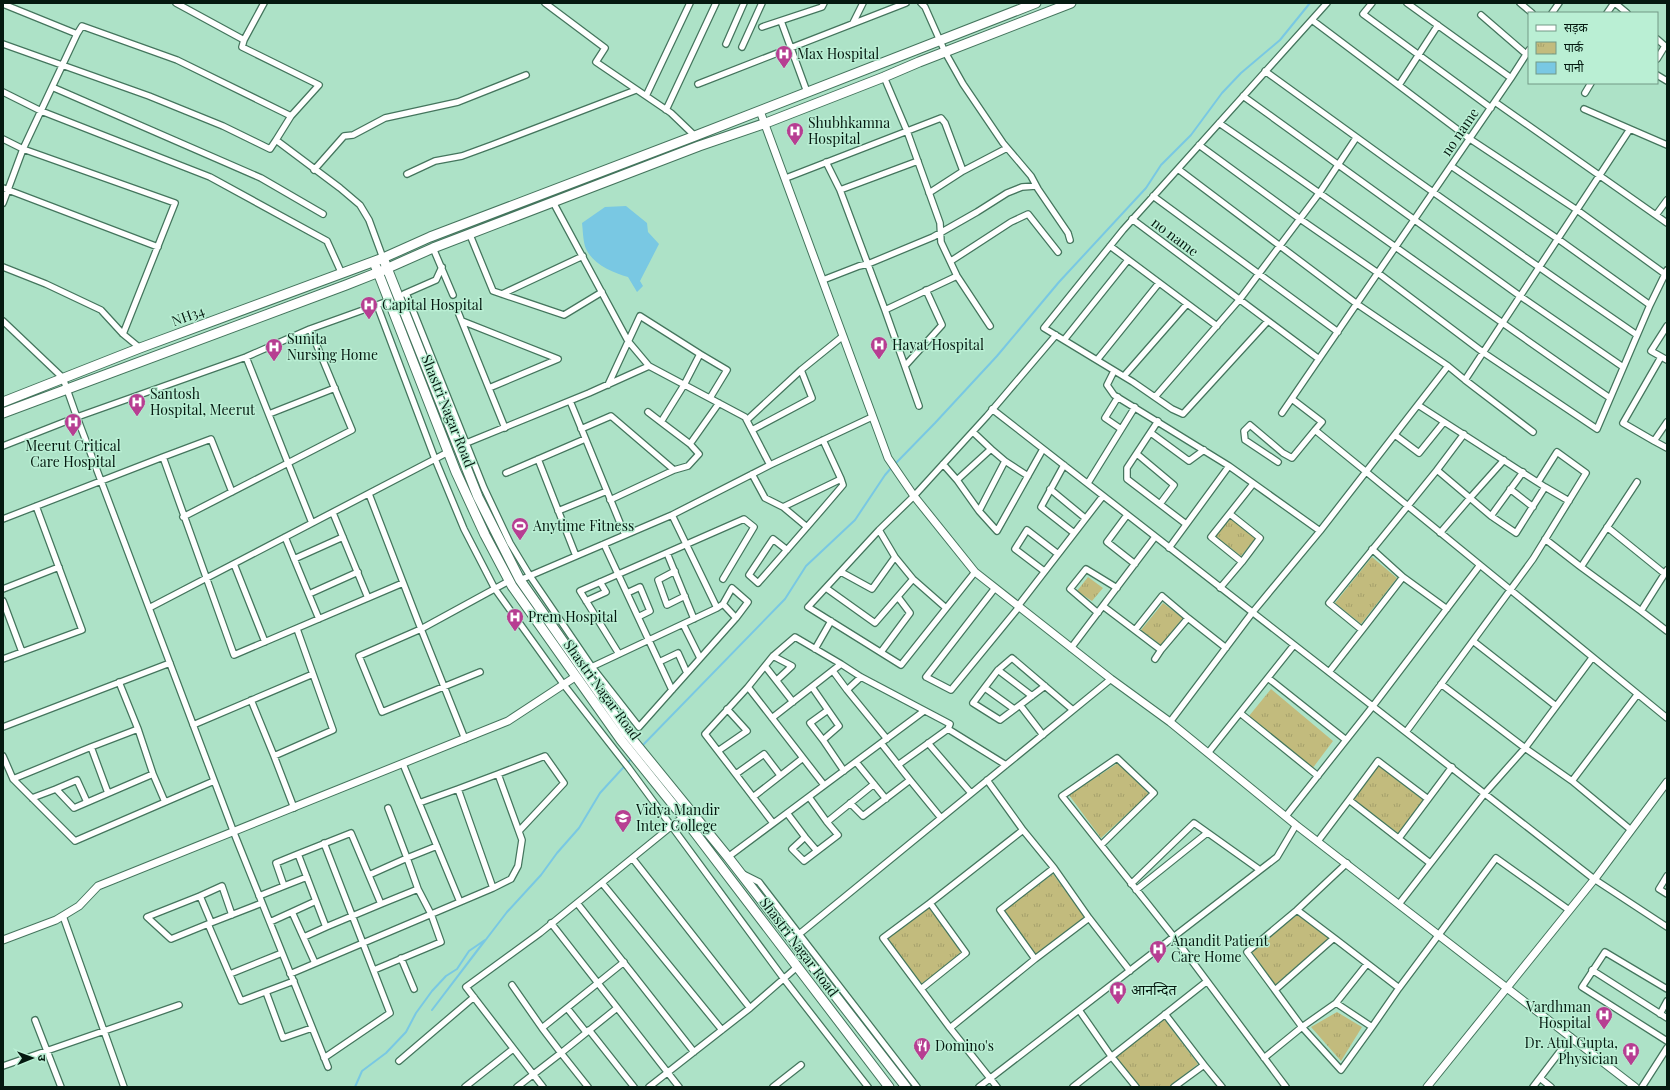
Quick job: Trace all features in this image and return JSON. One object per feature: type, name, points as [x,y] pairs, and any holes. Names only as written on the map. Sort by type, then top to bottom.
[{"type":"main road","name":"NH34","points":[[3,402],[140,348],[374,262],[430,237],[760,111],[1036,3]]},
{"type":"main road","points":[[388,268],[433,248],[699,146],[766,123],[1071,3]]},
{"type":"main road","points":[[695,136],[699,146]]},
{"type":"main road","points":[[383,258],[403,295],[457,447],[478,497],[520,580],[584,671],[624,736],[691,810],[741,873],[796,937],[807,959],[906,1087]]},
{"type":"main road","name":"Shastri Nagar Road","points":[[374,262],[448,452],[472,507],[509,580],[575,677],[624,736],[656,786],[683,817],[889,1087]]},
{"type":"main road","name":"NH34","points":[[3,413],[289,307],[388,268]]},
{"type":"main road","points":[[285,295],[289,307]]},
{"type":"main road","points":[[388,301],[403,295]]},
{"type":"main road","points":[[234,314],[239,325]]},
{"type":"main road","points":[[187,331],[192,343]]},
{"type":"main road","points":[[575,677],[584,671]]},
{"type":"main road","points":[[797,968],[807,959]]},
{"type":"street","points":[[176,3],[185,5],[244,40]]},
{"type":"street","points":[[3,44],[177,107],[223,126],[270,149],[291,116],[319,85],[242,47],[244,40],[264,3]]},
{"type":"street","points":[[545,3],[605,48],[596,62],[666,110],[695,136]]},
{"type":"street","points":[[646,96],[690,3]]},
{"type":"street","points":[[666,110],[716,3]]},
{"type":"street","points":[[726,44],[744,3]]},
{"type":"street","points":[[742,47],[761,3]]},
{"type":"street","points":[[762,27],[822,7],[824,3]]},
{"type":"street","points":[[853,24],[863,3]]},
{"type":"street","points":[[698,84],[906,3]]},
{"type":"street","points":[[921,3],[925,7],[945,52],[967,90],[1007,148],[1031,176],[1036,186],[1068,232],[1070,240]]},
{"type":"street","points":[[1268,321],[1183,414],[1124,376],[1044,328],[1132,219],[1327,3]]},
{"type":"street","points":[[1372,3],[1363,14],[1491,108]]},
{"type":"street","points":[[1520,3],[1531,12]]},
{"type":"street","points":[[1553,12],[1559,3]]},
{"type":"street","points":[[1608,12],[1614,3],[1626,12]]},
{"type":"street","points":[[3,4],[78,34]]},
{"type":"street","points":[[1410,4],[1511,78]]},
{"type":"street","points":[[1481,15],[1528,52]]},
{"type":"street","points":[[1199,145],[1300,219],[1378,273],[1484,353],[1597,428],[1650,305],[1666,272],[1470,139],[1312,20]]},
{"type":"street","points":[[781,21],[807,92]]},
{"type":"street","points":[[1399,85],[1438,25]]},
{"type":"street","points":[[3,203],[5,189],[62,65],[82,26],[177,60],[291,116]]},
{"type":"street","points":[[1658,57],[1666,44]]},
{"type":"street","name":"no name","points":[[1282,413],[1528,52]]},
{"type":"street","points":[[1265,71],[1356,138],[1539,268],[1637,335]]},
{"type":"street","points":[[314,170],[344,136],[353,135],[385,118],[458,102],[526,75]]},
{"type":"street","points":[[1658,76],[1667,81]]},
{"type":"street","points":[[884,77],[907,131],[940,223],[941,242],[957,276],[990,326]]},
{"type":"street","points":[[1585,93],[1590,84]]},
{"type":"street","points":[[52,87],[261,178],[324,214]]},
{"type":"street","points":[[407,174],[435,161],[462,156],[636,90]]},
{"type":"street","points":[[3,92],[41,111],[217,181],[327,241],[342,274]]},
{"type":"street","points":[[1243,96],[1520,296],[1623,367]]},
{"type":"street","points":[[1495,102],[1667,223]]},
{"type":"street","points":[[1584,110],[1667,145]]},
{"type":"street","points":[[760,111],[766,123],[888,458],[914,496],[975,572],[1111,679],[1170,722],[1296,824],[1635,1087]]},
{"type":"street","points":[[786,178],[941,118],[945,124],[963,171]]},
{"type":"street","points":[[1219,123],[1320,192],[1502,324],[1610,398]]},
{"type":"street","points":[[1465,380],[1630,129]]},
{"type":"street","points":[[1155,397],[1240,300],[1320,192],[1356,138]]},
{"type":"street","points":[[3,139],[23,149],[175,203],[123,334]]},
{"type":"street","points":[[276,140],[340,188],[360,205],[369,220],[383,258]]},
{"type":"street","points":[[929,193],[963,171],[1007,148]]},
{"type":"street","points":[[840,190],[918,161]]},
{"type":"street","points":[[826,162],[840,190],[919,406]]},
{"type":"street","points":[[1451,166],[1558,239],[1650,305]]},
{"type":"street","points":[[1178,169],[1357,304],[1448,366],[1534,432]]},
{"type":"street","points":[[823,280],[868,264],[933,237],[1007,193],[1022,187],[1036,186]]},
{"type":"street","points":[[5,189],[158,247]]},
{"type":"street","name":"no name","points":[[1153,196],[1338,332]]},
{"type":"street","points":[[1656,215],[1667,200]]},
{"type":"street","points":[[553,202],[628,341],[649,366],[745,417],[770,465]]},
{"type":"street","points":[[951,261],[1011,222],[1028,214],[1058,252]]},
{"type":"street","name":"no name","points":[[1132,219],[1320,359]]},
{"type":"street","points":[[470,234],[493,291],[564,315],[602,292]]},
{"type":"street","points":[[1110,246],[1217,326]]},
{"type":"street","points":[[433,248],[453,295]]},
{"type":"street","points":[[502,294],[582,256]]},
{"type":"street","points":[[1064,340],[1128,260]]},
{"type":"street","points":[[3,267],[46,284],[101,310],[123,334],[140,348]]},
{"type":"street","points":[[442,267],[436,280],[403,295],[484,488],[510,542],[530,576],[592,667],[639,727],[736,618],[748,602],[732,588],[723,604],[717,608],[619,654],[592,667],[584,671]]},
{"type":"street","points":[[885,310],[957,276]]},
{"type":"street","points":[[1097,360],[1159,283]]},
{"type":"street","points":[[905,366],[942,325],[926,290]]},
{"type":"street","points":[[3,446],[77,417],[246,357],[310,329],[388,301]]},
{"type":"street","points":[[1124,376],[1187,304]]},
{"type":"street","points":[[377,306],[435,459],[464,529],[495,589],[564,685],[624,762],[784,978],[868,1087]]},
{"type":"street","points":[[458,312],[505,428]]},
{"type":"street","points":[[608,385],[640,316],[727,370],[710,398]]},
{"type":"street","points":[[3,321],[63,378],[68,389],[101,482],[214,781],[328,1067]]},
{"type":"street","points":[[462,321],[558,359],[489,388]]},
{"type":"street","points":[[1667,326],[1651,351],[1667,360]]},
{"type":"street","points":[[183,517],[352,430],[310,329]]},
{"type":"street","points":[[975,572],[901,665],[808,607],[973,432],[1056,335]]},
{"type":"street","points":[[747,420],[801,370],[843,336]]},
{"type":"street","points":[[661,422],[684,385],[700,354]]},
{"type":"street","points":[[246,357],[312,523]]},
{"type":"street","points":[[1661,357],[1622,423],[1667,448]]},
{"type":"street","points":[[457,447],[608,385],[649,366]]},
{"type":"street","points":[[1170,722],[1252,613],[1320,531],[1448,366]]},
{"type":"street","points":[[752,430],[812,398],[801,370]]},
{"type":"street","points":[[1114,371],[1108,385],[1114,394],[1229,466],[1320,531]]},
{"type":"street","points":[[269,414],[334,388]]},
{"type":"street","points":[[1118,397],[1105,418],[1121,429]]},
{"type":"street","points":[[1278,462],[1245,440],[1244,431],[1250,425],[1283,453],[1292,458],[1322,422],[1292,399]]},
{"type":"street","points":[[570,401],[625,534]]},
{"type":"street","points":[[690,444],[719,403]]},
{"type":"street","points":[[1418,405],[1538,482],[1569,500]]},
{"type":"street","points":[[1088,483],[1135,407]]},
{"type":"street","points":[[992,410],[1064,464],[1220,588],[1594,879],[1667,927]]},
{"type":"street","points":[[610,500],[674,470],[688,466],[699,454],[690,444],[648,412]]},
{"type":"street","points":[[581,429],[611,416],[674,470]]},
{"type":"street","points":[[520,580],[672,514],[770,465],[872,417]]},
{"type":"street","points":[[1158,422],[1127,468],[1126,479],[1186,524]]},
{"type":"street","points":[[1395,435],[1419,453],[1444,422]]},
{"type":"street","points":[[1654,441],[1667,422]]},
{"type":"street","points":[[1315,430],[1667,718]]},
{"type":"street","points":[[973,432],[991,449],[1028,476]]},
{"type":"street","points":[[1151,433],[1188,461],[1204,450]]},
{"type":"street","points":[[1362,630],[1329,603],[1437,470],[1464,434]]},
{"type":"street","points":[[3,519],[211,439],[232,492]]},
{"type":"street","points":[[506,473],[585,439]]},
{"type":"street","points":[[787,550],[774,539],[749,575],[758,584],[843,485],[823,440]]},
{"type":"street","points":[[957,480],[991,449]]},
{"type":"street","points":[[943,464],[957,480],[979,511],[997,531],[1043,449]]},
{"type":"street","points":[[149,608],[448,452]]},
{"type":"street","points":[[1406,732],[1533,559],[1586,473],[1557,452],[1538,482]]},
{"type":"street","points":[[1137,454],[1174,485],[1160,504]]},
{"type":"street","points":[[163,457],[205,579],[234,655],[403,583]]},
{"type":"street","points":[[538,459],[576,556]]},
{"type":"street","points":[[1440,533],[1504,460]]},
{"type":"street","points":[[979,511],[1006,461]]},
{"type":"street","points":[[1064,464],[1041,507],[1074,533]]},
{"type":"street","points":[[1169,548],[1229,466]]},
{"type":"street","points":[[1437,470],[1491,516],[1516,533],[1546,487]]},
{"type":"street","points":[[1491,516],[1523,472]]},
{"type":"street","points":[[752,474],[765,498],[783,507],[807,527]]},
{"type":"street","points":[[783,507],[841,479]]},
{"type":"street","points":[[1581,567],[1637,482]]},
{"type":"street","points":[[1242,562],[1211,537],[1253,484]]},
{"type":"street","points":[[1510,489],[1533,507]]},
{"type":"street","points":[[1050,490],[1085,518]]},
{"type":"street","points":[[558,511],[607,491]]},
{"type":"street","points":[[369,494],[420,628],[465,739]]},
{"type":"street","points":[[995,588],[926,677],[951,690],[1103,496]]},
{"type":"street","points":[[3,659],[82,630],[36,506]]},
{"type":"street","points":[[333,512],[368,598]]},
{"type":"street","points":[[672,514],[717,608]]},
{"type":"street","points":[[1220,588],[1260,538],[1230,514]]},
{"type":"street","points":[[1127,515],[1107,542],[1135,564]]},
{"type":"street","points":[[619,654],[580,591],[744,519],[754,527],[723,579]]},
{"type":"street","points":[[1607,527],[1666,572],[1641,611]]},
{"type":"street","points":[[879,530],[895,557],[913,579],[946,608]]},
{"type":"street","points":[[1044,572],[1015,549],[1027,530],[1058,554]]},
{"type":"street","points":[[285,537],[319,619]]},
{"type":"street","points":[[294,559],[343,537]]},
{"type":"street","points":[[1071,648],[1155,537]]},
{"type":"street","points":[[1545,540],[1667,631]]},
{"type":"street","points":[[604,544],[672,690]]},
{"type":"street","points":[[1372,549],[1403,577],[1447,608]]},
{"type":"street","points":[[667,553],[694,619]]},
{"type":"street","points":[[841,572],[872,589],[895,557]]},
{"type":"street","points":[[234,564],[265,642]]},
{"type":"street","points":[[1286,816],[1373,706],[1480,565]]},
{"type":"street","points":[[3,589],[59,567]]},
{"type":"street","points":[[1098,613],[1070,589],[1086,569],[1117,588]]},
{"type":"street","points":[[675,571],[658,580],[667,605],[684,596]]},
{"type":"street","points":[[309,594],[358,572]]},
{"type":"street","points":[[1329,672],[1403,577]]},
{"type":"street","points":[[826,588],[875,623],[913,579]]},
{"type":"street","points":[[480,672],[382,712],[359,656],[420,628],[495,589],[509,580]]},
{"type":"street","points":[[586,601],[606,592],[600,582]]},
{"type":"street","points":[[627,593],[640,587],[650,611],[638,617]]},
{"type":"street","points":[[1135,630],[1162,596],[1226,648]]},
{"type":"street","points":[[881,652],[910,613],[898,597]]},
{"type":"street","points":[[3,601],[22,652]]},
{"type":"street","points":[[723,604],[736,618]]},
{"type":"street","points":[[1103,606],[1161,650]]},
{"type":"street","points":[[1155,659],[1188,618]]},
{"type":"street","points":[[815,649],[831,621]]},
{"type":"street","points":[[683,624],[700,658]]},
{"type":"street","points":[[274,756],[333,730],[297,629]]},
{"type":"street","points":[[773,823],[705,734],[773,656],[795,637],[861,677],[950,724],[948,729],[898,765]]},
{"type":"street","points":[[1473,641],[1556,706]]},
{"type":"street","points":[[1208,753],[1294,645]]},
{"type":"street","points":[[659,662],[678,653],[687,673]]},
{"type":"street","points":[[773,656],[792,666],[777,680]]},
{"type":"street","points":[[1045,686],[1000,720],[973,703],[998,670],[1012,658],[1045,686],[1073,710]]},
{"type":"street","points":[[1399,904],[1484,793],[1525,748],[1592,658]]},
{"type":"street","points":[[3,727],[170,663]]},
{"type":"street","points":[[772,718],[841,664]]},
{"type":"street","points":[[765,666],[793,702]]},
{"type":"street","points":[[998,670],[1032,696]]},
{"type":"street","points":[[833,671],[887,739]]},
{"type":"street","points":[[193,725],[313,674]]},
{"type":"street","points":[[3,940],[56,920],[79,906],[98,886],[508,721],[575,677]]},
{"type":"street","points":[[847,690],[861,677]]},
{"type":"street","points":[[1268,678],[1346,740]]},
{"type":"street","points":[[917,1087],[796,937],[1111,679]]},
{"type":"street","points":[[119,682],[165,802]]},
{"type":"street","points":[[1441,684],[1525,748],[1572,781],[1631,830]]},
{"type":"street","points":[[748,686],[824,785]]},
{"type":"street","points":[[812,687],[839,726],[823,740]]},
{"type":"street","points":[[985,688],[1014,709]]},
{"type":"street","points":[[1572,781],[1637,695]]},
{"type":"street","points":[[252,700],[294,808]]},
{"type":"street","points":[[1020,705],[1043,735]]},
{"type":"street","points":[[718,751],[747,731],[727,709]]},
{"type":"street","points":[[828,710],[810,723],[844,771]]},
{"type":"street","points":[[728,856],[924,711]]},
{"type":"street","points":[[1240,714],[1318,776]]},
{"type":"street","points":[[13,779],[138,729]]},
{"type":"street","points":[[948,729],[1006,765]]},
{"type":"street","points":[[881,743],[941,818]]},
{"type":"street","points":[[928,743],[971,793]]},
{"type":"street","points":[[91,747],[108,793]]},
{"type":"street","points":[[736,774],[764,754],[780,775]]},
{"type":"street","points":[[3,756],[13,779],[76,841],[214,781]]},
{"type":"street","points":[[419,803],[544,756],[564,783],[519,831]]},
{"type":"street","points":[[753,797],[803,758]]},
{"type":"street","points":[[1101,845],[1154,793],[1117,758],[1062,796],[1174,937],[1206,982],[1286,1087]]},
{"type":"street","points":[[1318,841],[1378,761],[1428,799]]},
{"type":"street","points":[[856,762],[886,799]]},
{"type":"street","points":[[403,764],[460,902]]},
{"type":"street","points":[[1399,838],[1452,767]]},
{"type":"street","points":[[56,789],[74,808],[153,774]]},
{"type":"street","points":[[290,974],[511,879],[518,866],[522,840],[498,774]]},
{"type":"street","points":[[32,798],[77,780],[87,802]]},
{"type":"street","points":[[850,803],[863,816],[910,780]]},
{"type":"street","points":[[987,780],[1130,971]]},
{"type":"street","points":[[1427,1087],[1594,879],[1667,782]]},
{"type":"street","points":[[827,822],[874,784]]},
{"type":"street","points":[[458,789],[493,888]]},
{"type":"street","points":[[805,837],[792,849],[804,861],[838,835],[809,797]]},
{"type":"street","points":[[1349,800],[1430,863]]},
{"type":"street","points":[[374,970],[441,942],[431,914],[418,888],[388,808]]},
{"type":"street","points":[[543,1087],[466,987],[633,859],[691,810]]},
{"type":"street","points":[[787,813],[817,851]]},
{"type":"street","points":[[1132,884],[1194,823],[1260,870]]},
{"type":"street","points":[[979,1087],[1277,857],[1296,824]]},
{"type":"street","points":[[997,1087],[950,1028],[883,938],[1023,830]]},
{"type":"street","points":[[1136,890],[1207,832]]},
{"type":"street","points":[[284,886],[276,863],[351,833],[381,904]]},
{"type":"street","points":[[324,843],[364,942],[390,1013],[324,1058]]},
{"type":"street","points":[[369,875],[437,846]]},
{"type":"street","points":[[298,854],[326,927]]},
{"type":"street","points":[[1347,864],[1297,910],[1247,952],[1302,1027],[1341,1070],[1399,988],[1496,858],[1569,910]]},
{"type":"street","points":[[633,859],[750,1008]]},
{"type":"street","points":[[1035,960],[1000,910],[1054,868]]},
{"type":"street","points":[[1667,876],[1659,889],[1667,894]]},
{"type":"street","points":[[259,896],[307,877]]},
{"type":"street","points":[[602,883],[722,1030]]},
{"type":"street","points":[[232,915],[222,886],[147,917],[170,939],[210,923],[232,915],[262,903]]},
{"type":"street","points":[[304,937],[418,888]]},
{"type":"street","points":[[200,896],[241,1001],[294,981]]},
{"type":"street","points":[[270,922],[316,901]]},
{"type":"street","points":[[577,903],[694,1052]]},
{"type":"street","points":[[921,989],[966,953],[930,903]]},
{"type":"street","points":[[1297,910],[1399,988]]},
{"type":"street","points":[[292,912],[315,963]]},
{"type":"street","points":[[63,916],[124,1087]]},
{"type":"street","points":[[950,1028],[1089,918]]},
{"type":"street","points":[[551,923],[679,1087]]},
{"type":"street","points":[[1275,990],[1334,938]]},
{"type":"street","points":[[1667,989],[1605,952],[1582,986],[1667,1041]]},
{"type":"street","points":[[230,974],[282,953]]},
{"type":"street","points":[[401,958],[414,989]]},
{"type":"street","points":[[542,1028],[624,962]]},
{"type":"street","points":[[1264,1058],[1302,1027],[1336,1003],[1367,964]]},
{"type":"street","points":[[649,1087],[750,1008],[797,968]]},
{"type":"street","points":[[1592,970],[1667,1018]]},
{"type":"street","points":[[1073,1087],[1206,982]]},
{"type":"street","points":[[512,985],[542,1028],[588,1087]]},
{"type":"street","points":[[266,992],[283,1038],[312,1028]]},
{"type":"street","points":[[398,1061],[474,997]]},
{"type":"street","points":[[1660,1014],[1667,1001]]},
{"type":"street","points":[[1336,1003],[1372,1027]]},
{"type":"street","points":[[3,1066],[179,1005]]},
{"type":"street","points":[[567,1008],[634,1087]]},
{"type":"street","points":[[517,1087],[617,1008]]},
{"type":"street","points":[[1079,1010],[1136,1087]]},
{"type":"street","points":[[1166,1014],[1222,1087]]},
{"type":"street","points":[[35,1020],[60,1087]]},
{"type":"street","points":[[1533,1087],[1571,1037]]},
{"type":"street","points":[[1642,1087],[1667,1048]]},
{"type":"street","points":[[466,1087],[513,1049]]},
{"type":"street","points":[[773,1087],[801,1065]]},
{"type":"street","points":[[1174,1087],[1204,1065]]},
{"type":"street","points":[[1540,1078],[1551,1087]]},
{"type":"green space","points":[[1231,517],[1256,538],[1241,556],[1215,536]]},
{"type":"green space","points":[[1372,557],[1397,578],[1361,624],[1335,603]]},
{"type":"green space","points":[[1088,577],[1103,588],[1092,601],[1077,591]]},
{"type":"green space","points":[[1163,603],[1183,618],[1161,645],[1141,630]]},
{"type":"green space","points":[[1271,689],[1333,741],[1312,769],[1249,716]]},
{"type":"green space","points":[[1118,763],[1149,794],[1101,838],[1069,795]]},
{"type":"green space","points":[[1378,765],[1423,800],[1398,833],[1353,799]]},
{"type":"green space","points":[[1053,874],[1085,917],[1036,955],[1004,910]]},
{"type":"green space","points":[[929,907],[962,953],[921,984],[887,938]]},
{"type":"green space","points":[[1298,914],[1329,938],[1275,985],[1252,952]]},
{"type":"green space","points":[[1337,1012],[1362,1027],[1341,1061],[1311,1027]]},
{"type":"green space","points":[[1164,1019],[1198,1064],[1169,1087],[1140,1087],[1115,1057]]},
{"type":"water","points":[[626,206],[647,223],[648,232],[659,244],[640,281],[643,286],[637,292],[628,277],[604,267],[593,259],[586,249],[584,240],[582,223],[605,207]]},
{"type":"waterway","points":[[895,464],[997,356],[1059,282],[1146,188],[1161,165],[1191,135],[1222,93],[1241,73],[1280,40],[1310,3]]},
{"type":"waterway","points":[[641,747],[785,599],[806,566],[855,520],[892,467]]},
{"type":"waterway","points":[[355,1087],[362,1071],[386,1053],[406,1032],[416,1013],[432,991],[446,976],[457,969],[469,951],[485,940],[432,1010],[507,912],[541,875],[557,853],[579,828],[600,793],[632,758]]},
{"type":"place","name":"Max Hospital","points":[[784,69]]},
{"type":"place","name":"Shubhkamna Hospital","points":[[795,146]]},
{"type":"place","name":"Capital Hospital","points":[[369,320]]},
{"type":"place","name":"Hayat Hospital","points":[[879,360]]},
{"type":"place","name":"Sunita Nursing Home","points":[[274,362]]},
{"type":"place","name":"Santosh Hospital, Meerut","points":[[137,417]]},
{"type":"place","name":"Meerut Critical Care Hospital","points":[[73,437]]},
{"type":"place","name":"Anytime Fitness","points":[[520,541]]},
{"type":"place","name":"Prem Hospital","points":[[515,632]]},
{"type":"place","name":"Vidya Mandir Inter College","points":[[623,833]]},
{"type":"place","name":"Anandit Patient Care Home","points":[[1158,964]]},
{"type":"place","name":"आनन्दित","points":[[1118,1005]]},
{"type":"place","name":"Vardhman Hospital","points":[[1604,1030]]},
{"type":"place","name":"Domino's","points":[[922,1061]]},
{"type":"place","name":"Dr. Atul Gupta, Physician","points":[[1631,1066]]}]
